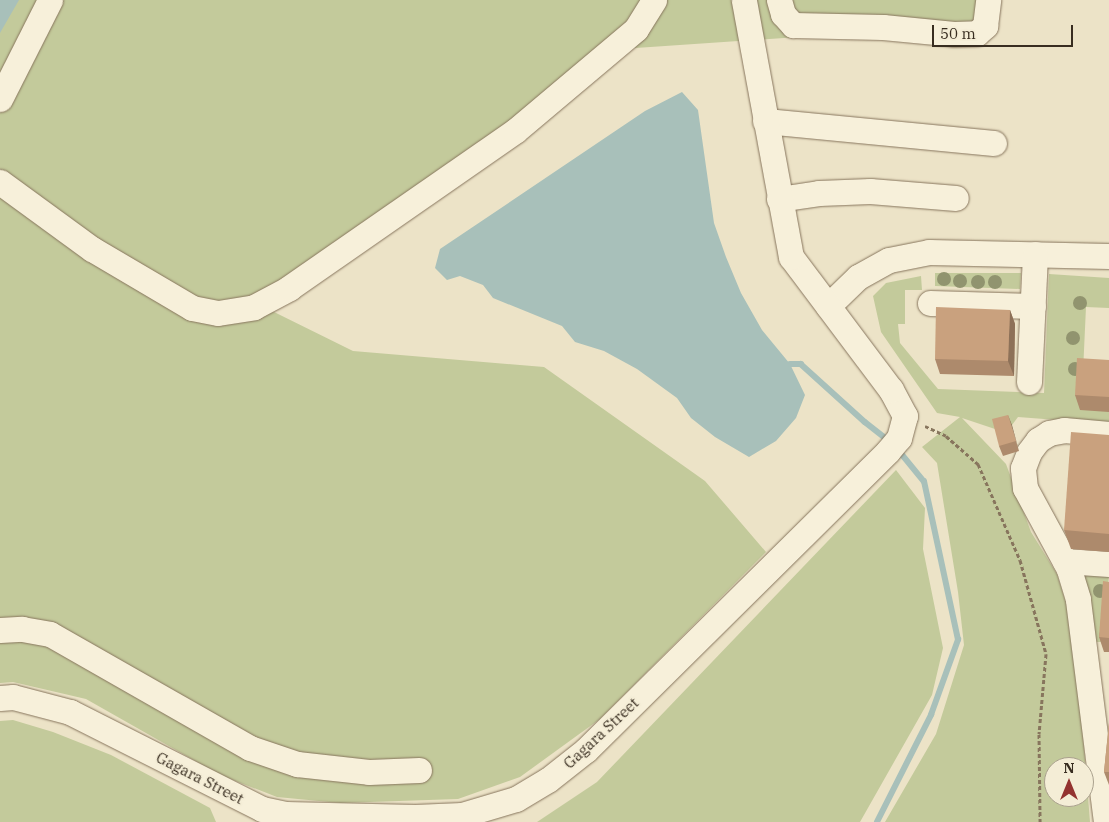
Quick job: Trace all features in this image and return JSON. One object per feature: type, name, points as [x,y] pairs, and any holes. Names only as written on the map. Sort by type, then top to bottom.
[{"type":"street","points":[[0,99],[50,0]]},
{"type":"street","points":[[0,182],[92,249],[192,308],[218,313],[254,306],[289,288],[515,131],[636,29],[654,0]]},
{"type":"street","points":[[744,0],[791,257],[891,390],[897,435]]},
{"type":"street","points":[[779,0],[783,14],[793,25],[883,27],[954,34],[977,33],[985,26],[988,0]]},
{"type":"street","points":[[766,121],[994,143]]},
{"type":"street","points":[[780,199],[819,193],[870,191],[956,198]]},
{"type":"street","points":[[828,306],[858,278],[888,260],[929,252],[1109,256]]},
{"type":"street","points":[[1029,382],[1035,254]]},
{"type":"street","points":[[930,303],[1033,306]]},
{"type":"street","points":[[1106,822],[1078,599],[1069,569],[1024,488],[1024,468],[1029,452],[1038,440],[1049,433],[1064,430],[1109,434]]},
{"type":"street","name":"Gagara Street","points":[[0,698],[13,697],[70,712],[262,809],[285,814],[415,817],[462,815],[490,808],[516,799],[548,780],[586,750],[897,435]]},
{"type":"street","points":[[1065,561],[1109,564]]},
{"type":"street","points":[[0,630],[22,629],[50,634],[250,748],[297,764],[369,772],[419,770]]},
{"type":"path","points":[[897,435],[946,436],[978,464],[1020,560],[1046,654],[1038,734],[1040,822]]},
{"type":"green space","points":[[0,0],[985,0],[976,25],[621,49],[270,310],[353,351],[544,367],[705,481],[766,552],[600,719],[520,777],[458,799],[340,803],[277,797],[220,775],[86,699],[13,682],[0,683]]},
{"type":"green space","points":[[935,273],[1021,273],[1020,289],[935,286]]},
{"type":"green space","points":[[1049,274],[1109,278],[1109,308],[1086,307],[1083,372],[1109,412],[1109,424],[1018,417],[1012,425],[995,429],[962,418],[1006,464],[1031,532],[1057,574],[1071,619],[1078,671],[1085,757],[1044,757],[1044,807],[1089,807],[1090,822],[885,822],[936,734],[964,645],[958,592],[937,463],[922,447],[960,417],[937,413],[881,332],[873,296],[886,283],[921,276],[922,290],[905,290],[905,324],[898,324],[900,343],[938,389],[1044,393]]},
{"type":"green space","points":[[896,470],[925,508],[923,549],[943,648],[932,695],[860,822],[537,822],[597,782]]},
{"type":"green space","points":[[1109,572],[1105,642],[1092,642],[1084,578],[1086,573]]},
{"type":"green space","points":[[13,720],[53,732],[111,755],[210,808],[216,822],[0,822],[0,721]]},
{"type":"water","points":[[0,0],[19,0],[0,33]]},
{"type":"water","points":[[682,92],[698,110],[714,223],[726,257],[741,293],[762,330],[790,364],[805,395],[796,418],[776,441],[749,457],[715,437],[691,418],[677,398],[637,369],[604,351],[575,342],[562,326],[493,298],[483,285],[460,276],[447,280],[435,268],[440,249],[645,111]]},
{"type":"building","points":[[936,307],[1010,310],[1008,361],[935,359]]},
{"type":"building","points":[[1077,358],[1109,360],[1109,397],[1075,395]]},
{"type":"building","points":[[1008,415],[1016,441],[999,446],[992,419]]},
{"type":"building","points":[[1071,432],[1109,435],[1109,534],[1064,530]]},
{"type":"building","points":[[1103,581],[1109,582],[1109,638],[1099,637]]},
{"type":"building","points":[[1109,723],[1109,772],[1104,772]]},
{"type":"waterway","points":[[790,364],[801,364],[865,422],[889,441]]},
{"type":"waterway","points":[[877,822],[931,715],[958,640],[924,482],[897,449]]}]
